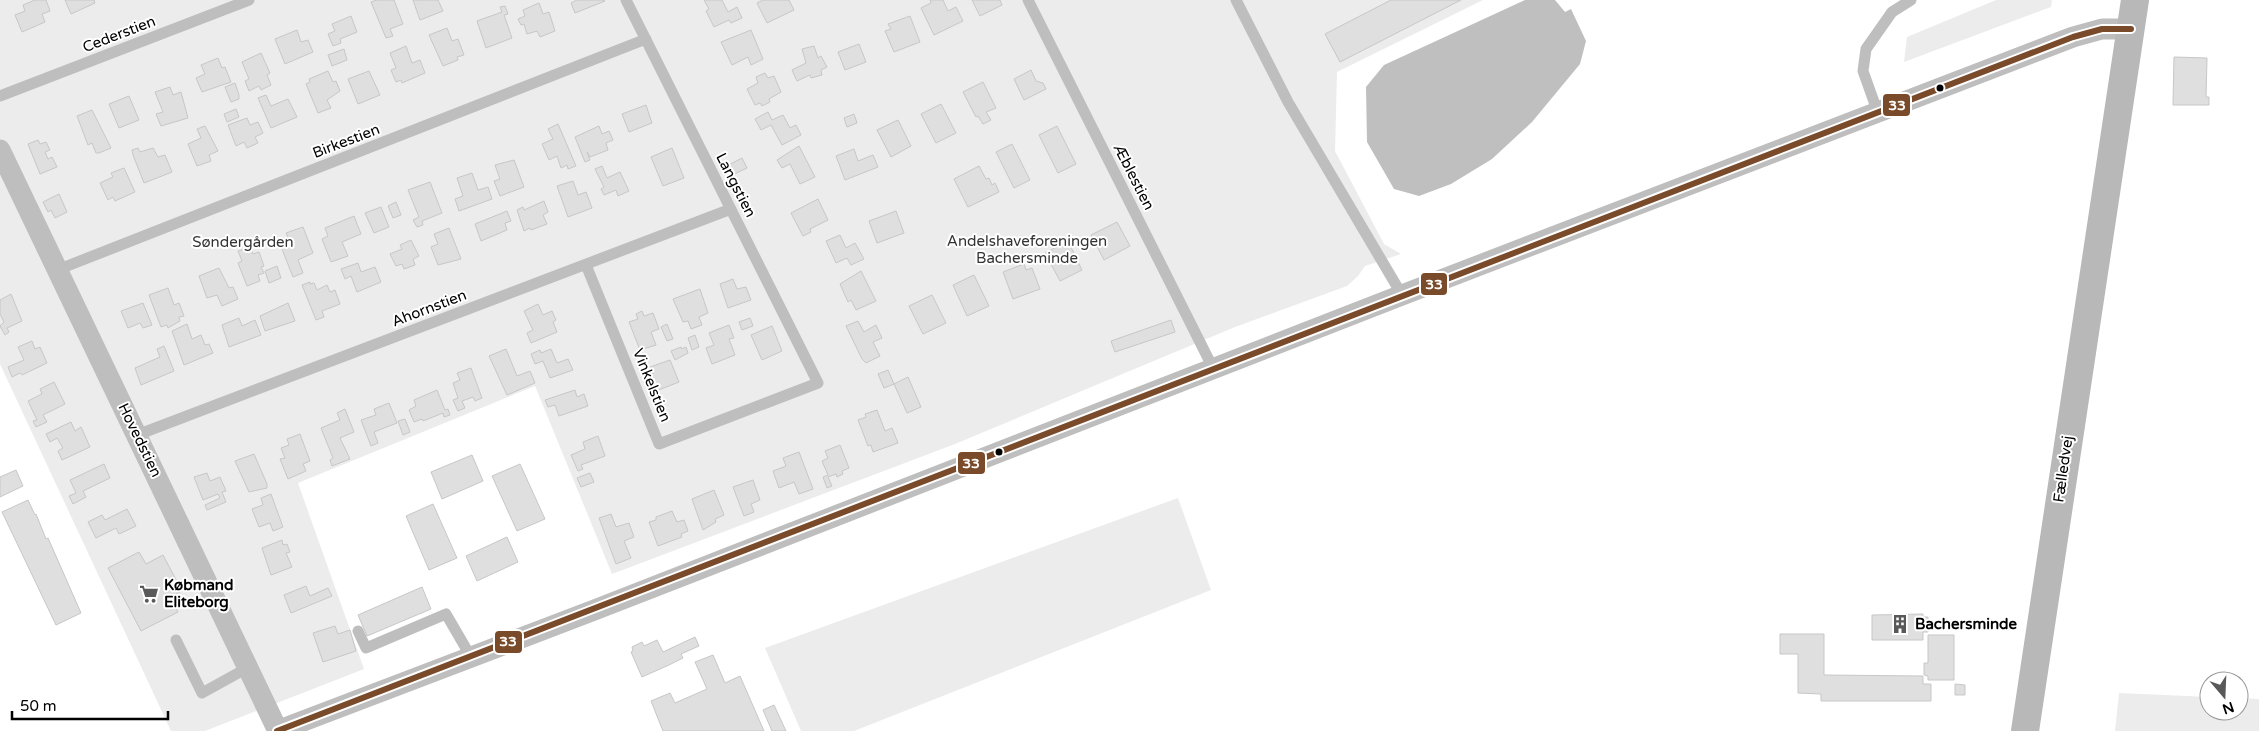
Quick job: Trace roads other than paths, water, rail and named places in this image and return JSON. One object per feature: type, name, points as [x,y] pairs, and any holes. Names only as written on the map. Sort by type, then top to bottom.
[{"type":"street","name":"Fælledvej","points":[[2024,731],[2135,0]]},
{"type":"street","points":[[278,731],[1402,295],[2091,31],[2117,28],[2131,29]]},
{"type":"street","name":"Hovedstien","points":[[0,150],[250,667],[278,731]]},
{"type":"lane","name":"Cederstien","points":[[0,96],[249,0]]},
{"type":"lane","name":"Langstien","points":[[626,0],[818,383]]},
{"type":"lane","name":"Æblestien","points":[[1028,0],[1213,368]]},
{"type":"lane","points":[[1236,0],[1288,102],[1402,295]]},
{"type":"lane","points":[[1878,113],[1863,71],[1866,50],[1892,12],[1911,0]]},
{"type":"lane","name":"Birkestien","points":[[57,270],[646,39]]},
{"type":"lane","name":"Ahornstien","points":[[137,435],[731,209]]},
{"type":"lane","name":"Vinkelstien","points":[[586,265],[660,444],[818,383]]},
{"type":"lane","points":[[358,631],[366,648],[446,614],[471,657]]},
{"type":"lane","points":[[176,640],[202,693],[250,667]]},
{"type":"place","name":"Købmand Eliteborg","points":[[149,594]]},
{"type":"place","name":"Bachersminde","points":[[1900,624]]},
{"type":"park label","name":"Søndergården","points":[[243,242]]},
{"type":"park label","name":"Andelshaveforeningen Bachersminde","points":[[1027,250]]}]
